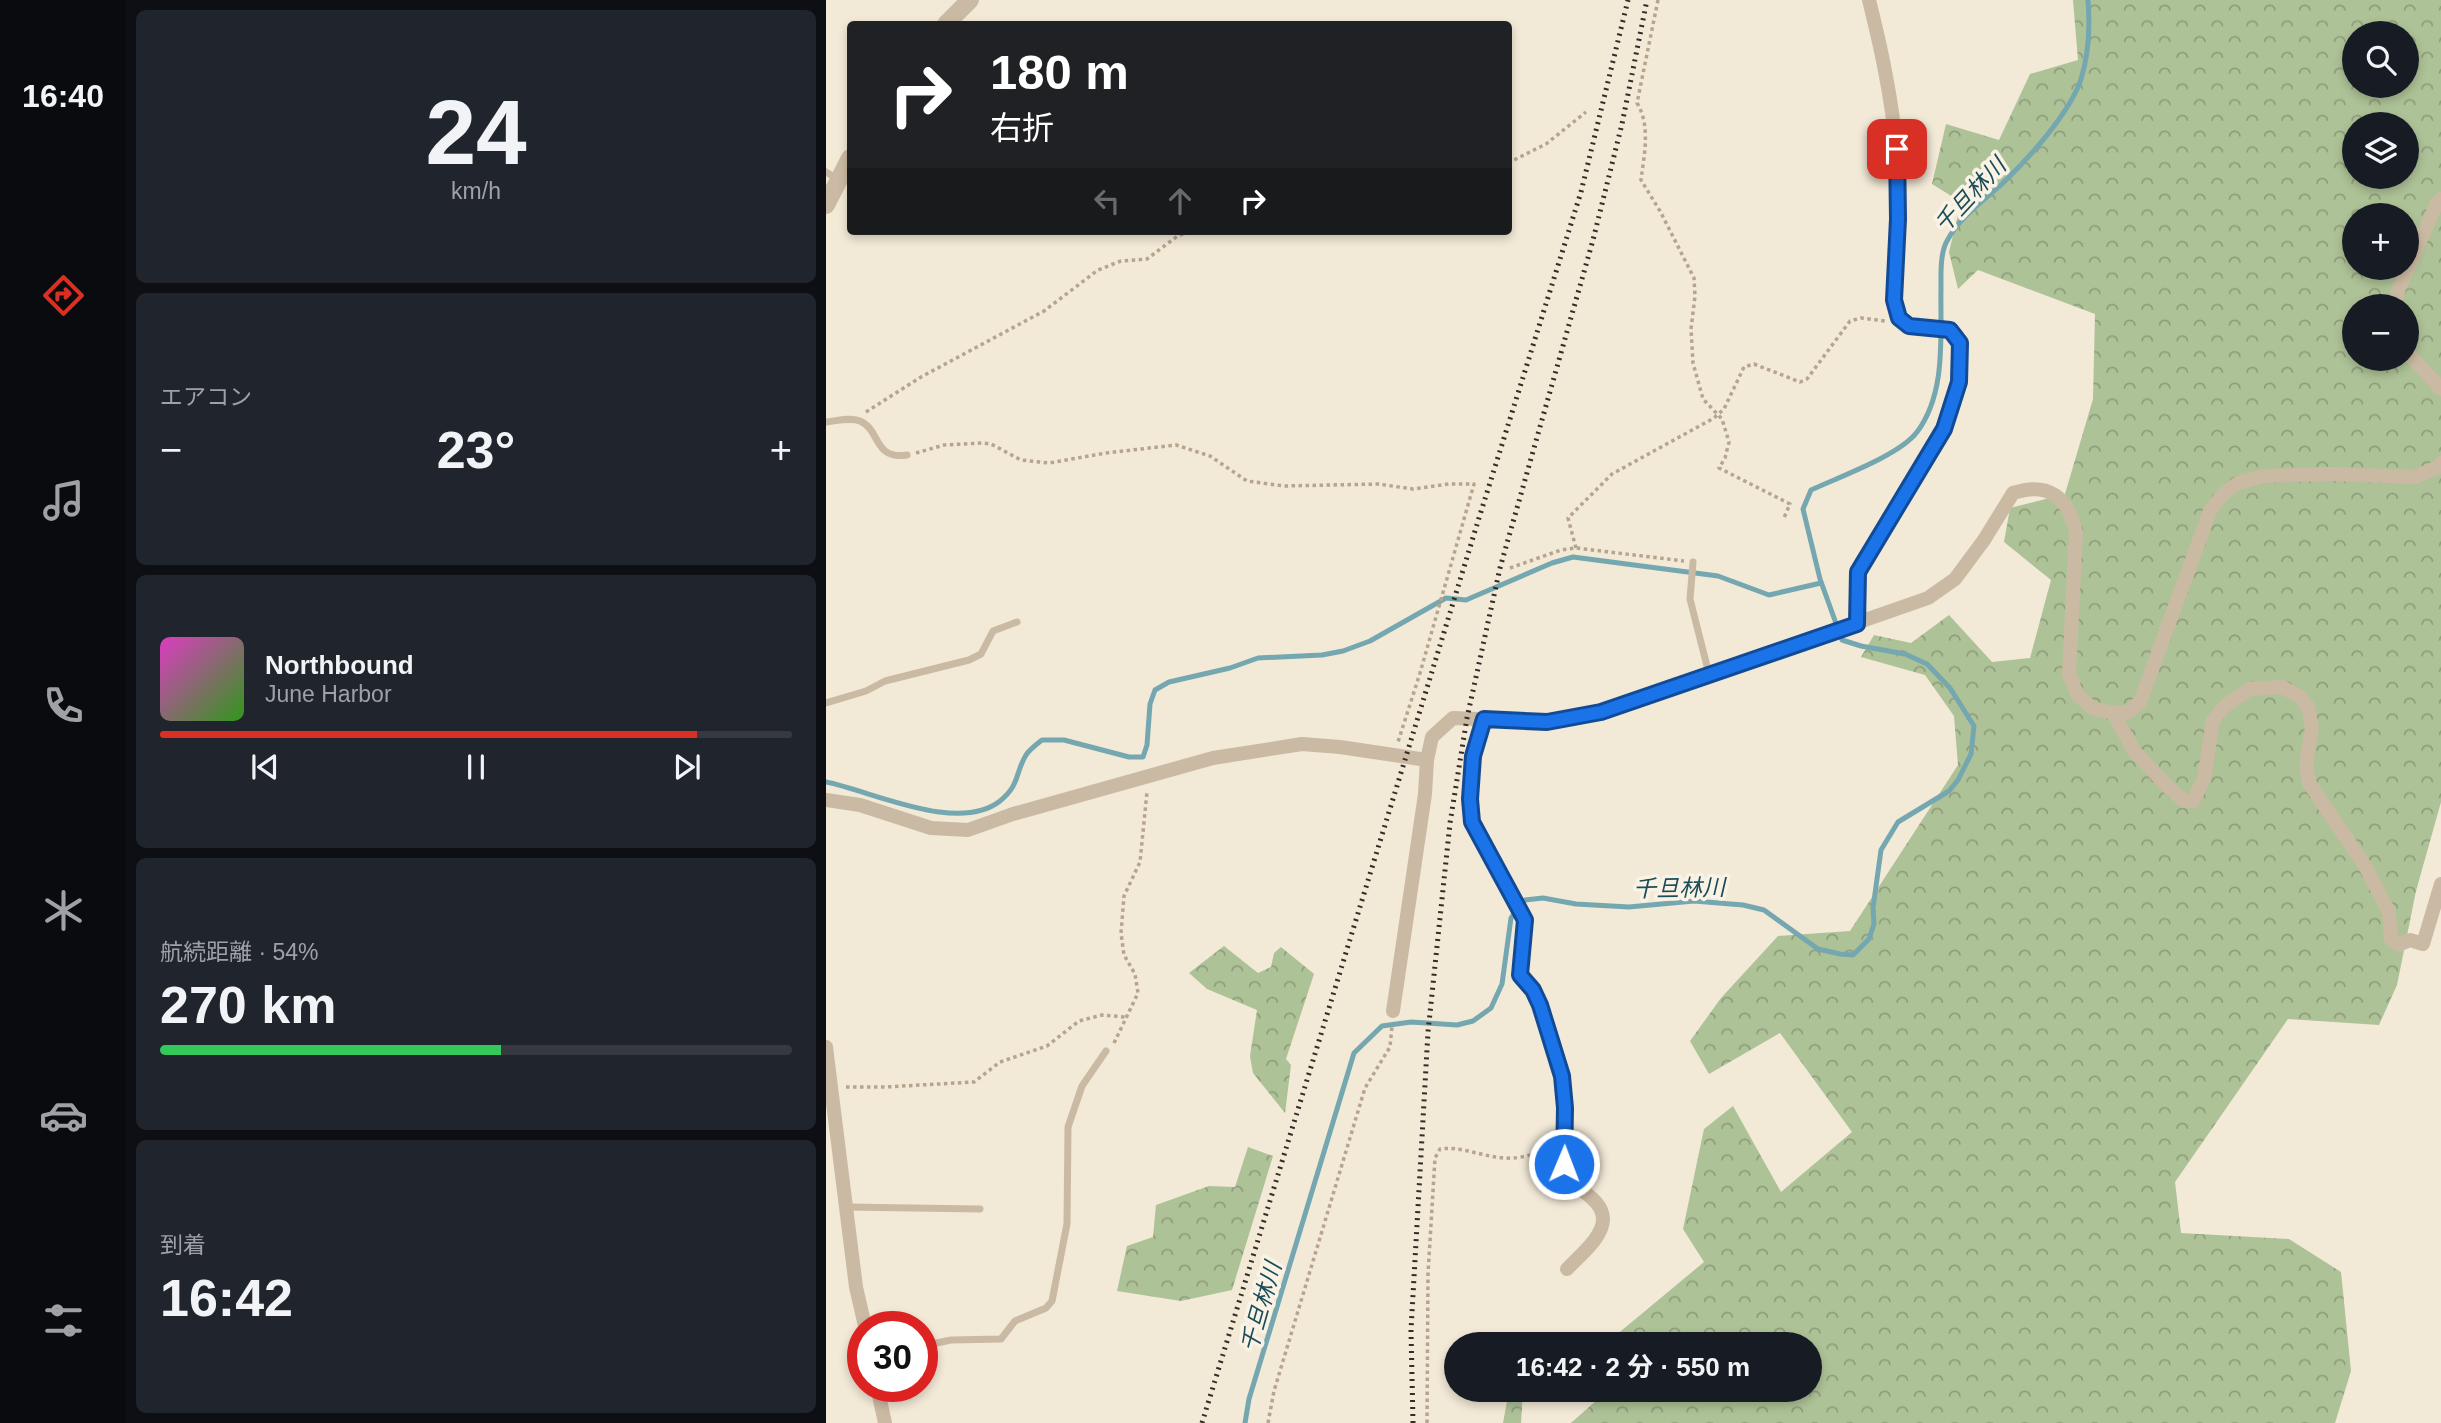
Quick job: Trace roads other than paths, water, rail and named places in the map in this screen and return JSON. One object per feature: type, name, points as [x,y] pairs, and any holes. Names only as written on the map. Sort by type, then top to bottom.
[{"type":"street","points":[[949,21],[970,0]]},
{"type":"street","points":[[1853,625],[1858,572],[1944,429],[1959,382],[1960,343],[1950,330],[1909,326],[1899,318],[1894,300],[1898,219],[1897,149],[1870,0]]},
{"type":"street","points":[[826,205],[833,176],[847,161]]},
{"type":"street","points":[[2398,294],[2441,199]]},
{"type":"street","points":[[2419,365],[2441,389]]},
{"type":"street","points":[[1393,1011],[1425,794],[1427,760],[1432,737],[1453,718],[1547,722],[1601,712],[1928,598],[1955,579],[1984,540],[2013,493],[2027,488],[2060,498],[2072,514],[2076,533],[2069,674],[2077,694],[2092,708],[2113,713],[2128,712],[2140,702],[2210,511],[2222,495],[2238,483],[2264,476],[2330,474],[2414,477],[2438,467],[2441,463]]},
{"type":"street","points":[[2113,713],[2135,752],[2184,801],[2193,801],[2204,779],[2213,720],[2226,705],[2250,689],[2282,687],[2299,696],[2308,707],[2312,727],[2306,764],[2309,783],[2365,866],[2389,912],[2391,939],[2398,945],[2410,940],[2423,944],[2441,884]]},
{"type":"street","points":[[1484,719],[1473,756],[1470,799],[1472,822],[1525,920],[1520,975],[1533,990],[1540,1005],[1562,1076],[1565,1108],[1564,1164],[1567,1177],[1594,1200],[1603,1216],[1601,1231],[1567,1269]]},
{"type":"street","points":[[826,800],[860,805],[931,828],[968,830],[1013,814],[1213,758],[1302,744],[1427,760]]},
{"type":"street","points":[[826,1047],[856,1287],[862,1311]]},
{"type":"street","points":[[880,1402],[885,1423]]},
{"type":"lane","points":[[826,422],[856,420],[868,427],[876,442],[886,452],[896,456],[907,455]]},
{"type":"lane","points":[[1693,562],[1690,599],[1709,675]]},
{"type":"lane","points":[[826,704],[866,691],[884,681],[969,660],[981,654],[993,631],[1017,622]]},
{"type":"lane","points":[[938,1343],[1001,1339],[1015,1321],[1045,1308],[1052,1301],[1067,1224],[1068,1126],[1082,1086],[1106,1051]]},
{"type":"lane","points":[[846,1207],[980,1209]]},
{"type":"waterway","name":"千旦林川","points":[[1245,1423],[1249,1399],[1354,1053],[1382,1026],[1411,1022],[1457,1025],[1473,1021],[1491,1008],[1502,984],[1511,918],[1525,900],[1543,898],[1576,904],[1629,907],[1694,901],[1743,905],[1764,910],[1818,949],[1853,955],[1869,939],[1874,924],[1873,908],[1881,850],[1898,822],[1949,791],[1958,780],[1971,754],[1974,726],[1950,688],[1927,664],[1905,654],[1842,640],[1820,579],[1803,509],[1811,490],[1897,449],[1909,441],[1927,416],[1938,381],[1941,270],[1945,246],[1958,225],[2024,162],[2068,106],[2076,92],[2086,60],[2088,0]]},
{"type":"waterway","points":[[826,782],[939,812],[982,810],[1000,801],[1011,790],[1026,755],[1042,740],[1064,740],[1129,757],[1143,757],[1147,745],[1150,704],[1155,690],[1169,682],[1230,668],[1258,658],[1322,655],[1343,651],[1370,641],[1446,598],[1466,600],[1552,563],[1573,557],[1718,576],[1769,595],[1821,583]]},
{"type":"railway","points":[[1202,1423],[1581,192],[1628,0]]},
{"type":"railway","points":[[1413,1423],[1411,1330],[1428,1032],[1450,823],[1467,718],[1500,568],[1593,240],[1622,124],[1647,0]]}]
